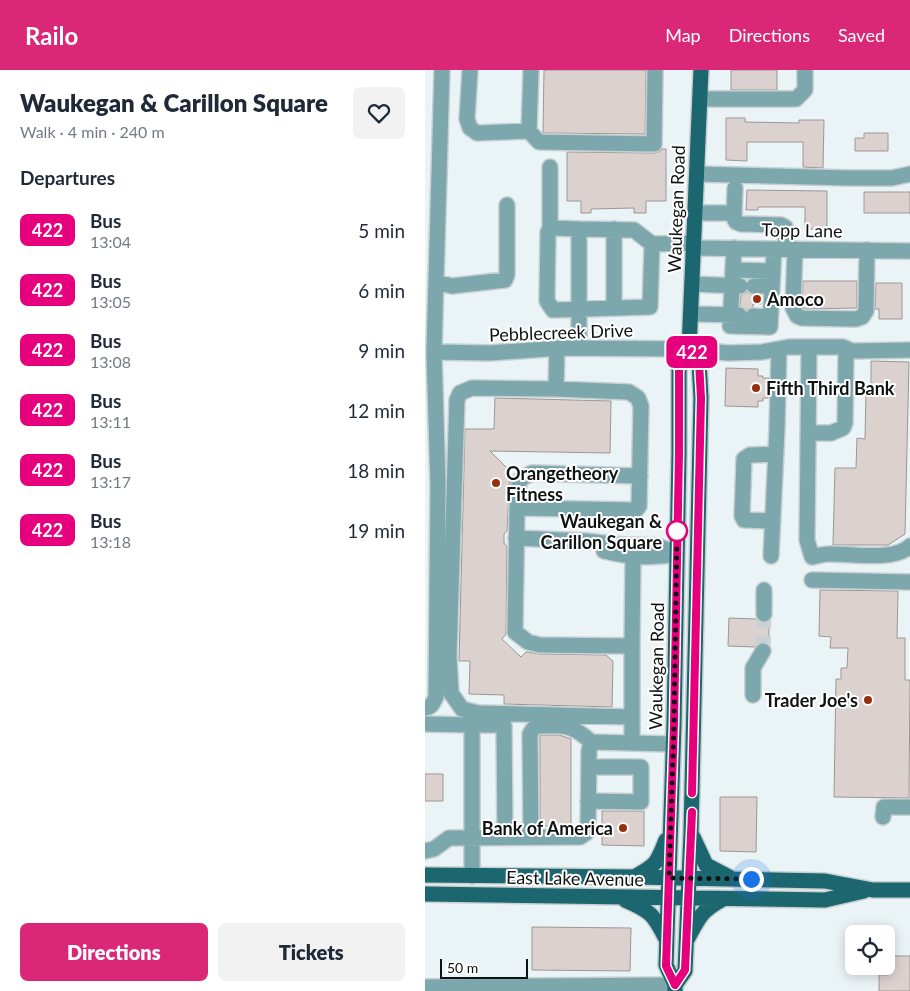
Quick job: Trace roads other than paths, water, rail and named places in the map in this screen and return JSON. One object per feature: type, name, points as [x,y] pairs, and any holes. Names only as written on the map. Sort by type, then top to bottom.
[{"type":"main road","name":"Waukegan Road","points":[[675,988],[666,966],[673,744],[679,370],[689,349],[701,70]]},
{"type":"main road","name":"Waukegan Road","points":[[675,988],[685,970],[691,832],[701,398],[699,362],[689,349]]},
{"type":"main road","points":[[635,877],[655,865],[658,861],[671,829]]},
{"type":"main road","points":[[691,832],[706,865],[732,879]]},
{"type":"main road","name":"East Lake Avenue","points":[[425,875],[825,881],[873,890],[910,890]]},
{"type":"main road","name":"East Lake Avenue","points":[[425,894],[825,900],[873,890]]},
{"type":"main road","points":[[617,897],[647,910],[657,920],[667,941]]},
{"type":"main road","points":[[686,941],[702,913],[723,899]]},
{"type":"street","points":[[429,706],[436,697],[431,485],[434,352],[432,148],[442,70]]},
{"type":"street","points":[[470,70],[467,119],[470,128],[477,132],[529,131]]},
{"type":"street","points":[[531,70],[529,131],[539,142],[654,144],[655,70]]},
{"type":"street","points":[[700,99],[796,99],[805,90],[805,70]]},
{"type":"street","points":[[550,167],[551,228],[548,232],[547,301],[553,310],[650,307],[653,244],[634,230],[551,228]]},
{"type":"street","points":[[697,174],[848,178],[892,178],[910,174]]},
{"type":"street","points":[[735,188],[733,218],[736,222],[741,224],[781,225],[785,227],[785,249],[793,308],[797,316],[802,318],[856,319],[862,317],[866,311],[867,250]]},
{"type":"street","points":[[432,274],[452,286],[505,280],[507,275],[507,204]]},
{"type":"street","points":[[695,213],[734,212]]},
{"type":"street","points":[[579,229],[579,348]]},
{"type":"street","points":[[614,229],[614,308]]},
{"type":"street","name":"Topp Lane","points":[[653,244],[733,248],[910,251]]},
{"type":"street","points":[[733,248],[733,270],[742,286],[741,315],[730,326],[770,327],[772,271],[785,249]]},
{"type":"street","points":[[910,251],[910,257]]},
{"type":"street","points":[[733,270],[772,271]]},
{"type":"street","points":[[692,284],[771,286]]},
{"type":"street","points":[[691,314],[770,316]]},
{"type":"street","points":[[556,389],[557,348]]},
{"type":"street","name":"Pebblecreek Drive","points":[[434,352],[490,353],[557,348],[689,349],[729,353],[809,348],[846,349],[852,351],[910,350]]},
{"type":"street","points":[[809,348],[807,540],[812,557],[827,554],[893,554],[906,550],[910,546]]},
{"type":"street","points":[[771,556],[779,349]]},
{"type":"street","points":[[808,433],[831,433],[843,428],[845,423],[846,349]]},
{"type":"street","points":[[517,508],[636,510],[639,506],[640,476],[641,406],[638,398],[629,392],[556,389],[472,388],[460,393],[457,400],[449,656],[451,693],[462,709],[477,713],[632,717]]},
{"type":"street","points":[[773,521],[744,520],[742,516],[744,459],[750,455],[776,454]]},
{"type":"street","points":[[632,646],[540,645],[529,642],[515,632],[517,508],[519,481],[523,477],[532,474],[640,476]]},
{"type":"street","points":[[516,538],[658,546],[677,554]]},
{"type":"street","points":[[586,541],[599,549],[622,556],[658,557],[677,554]]},
{"type":"street","points":[[632,743],[633,556]]},
{"type":"street","points":[[812,580],[910,582]]},
{"type":"street","points":[[763,614],[764,590]]},
{"type":"street","points":[[753,695],[753,668],[763,651]]},
{"type":"street","points":[[425,724],[504,725],[505,837]]},
{"type":"street","points":[[472,725],[472,876]]},
{"type":"street","points":[[531,837],[530,734],[533,728],[537,726],[568,726],[574,728],[591,742],[673,744]]},
{"type":"street","points":[[425,851],[434,849],[449,838],[580,837],[586,834],[588,830],[589,751],[591,742]]},
{"type":"street","points":[[588,801],[641,802],[641,767],[589,767]]},
{"type":"street","points":[[883,816],[883,807],[910,807]]},
{"type":"street","points":[[425,987],[675,988]]},
{"type":"tunnel","points":[[763,651],[764,614]]},
{"type":"place","name":"Amoco","points":[[757,299]]},
{"type":"place","name":"Fifth Third Bank","points":[[756,388]]},
{"type":"place","name":"Orangetheory Fitness","points":[[496,483]]},
{"type":"place","name":"Waukegan & Carillon Square","points":[[677,531]]},
{"type":"place","name":"Trader Joe's","points":[[868,700]]},
{"type":"place","name":"Bank of America","points":[[623,828]]}]
